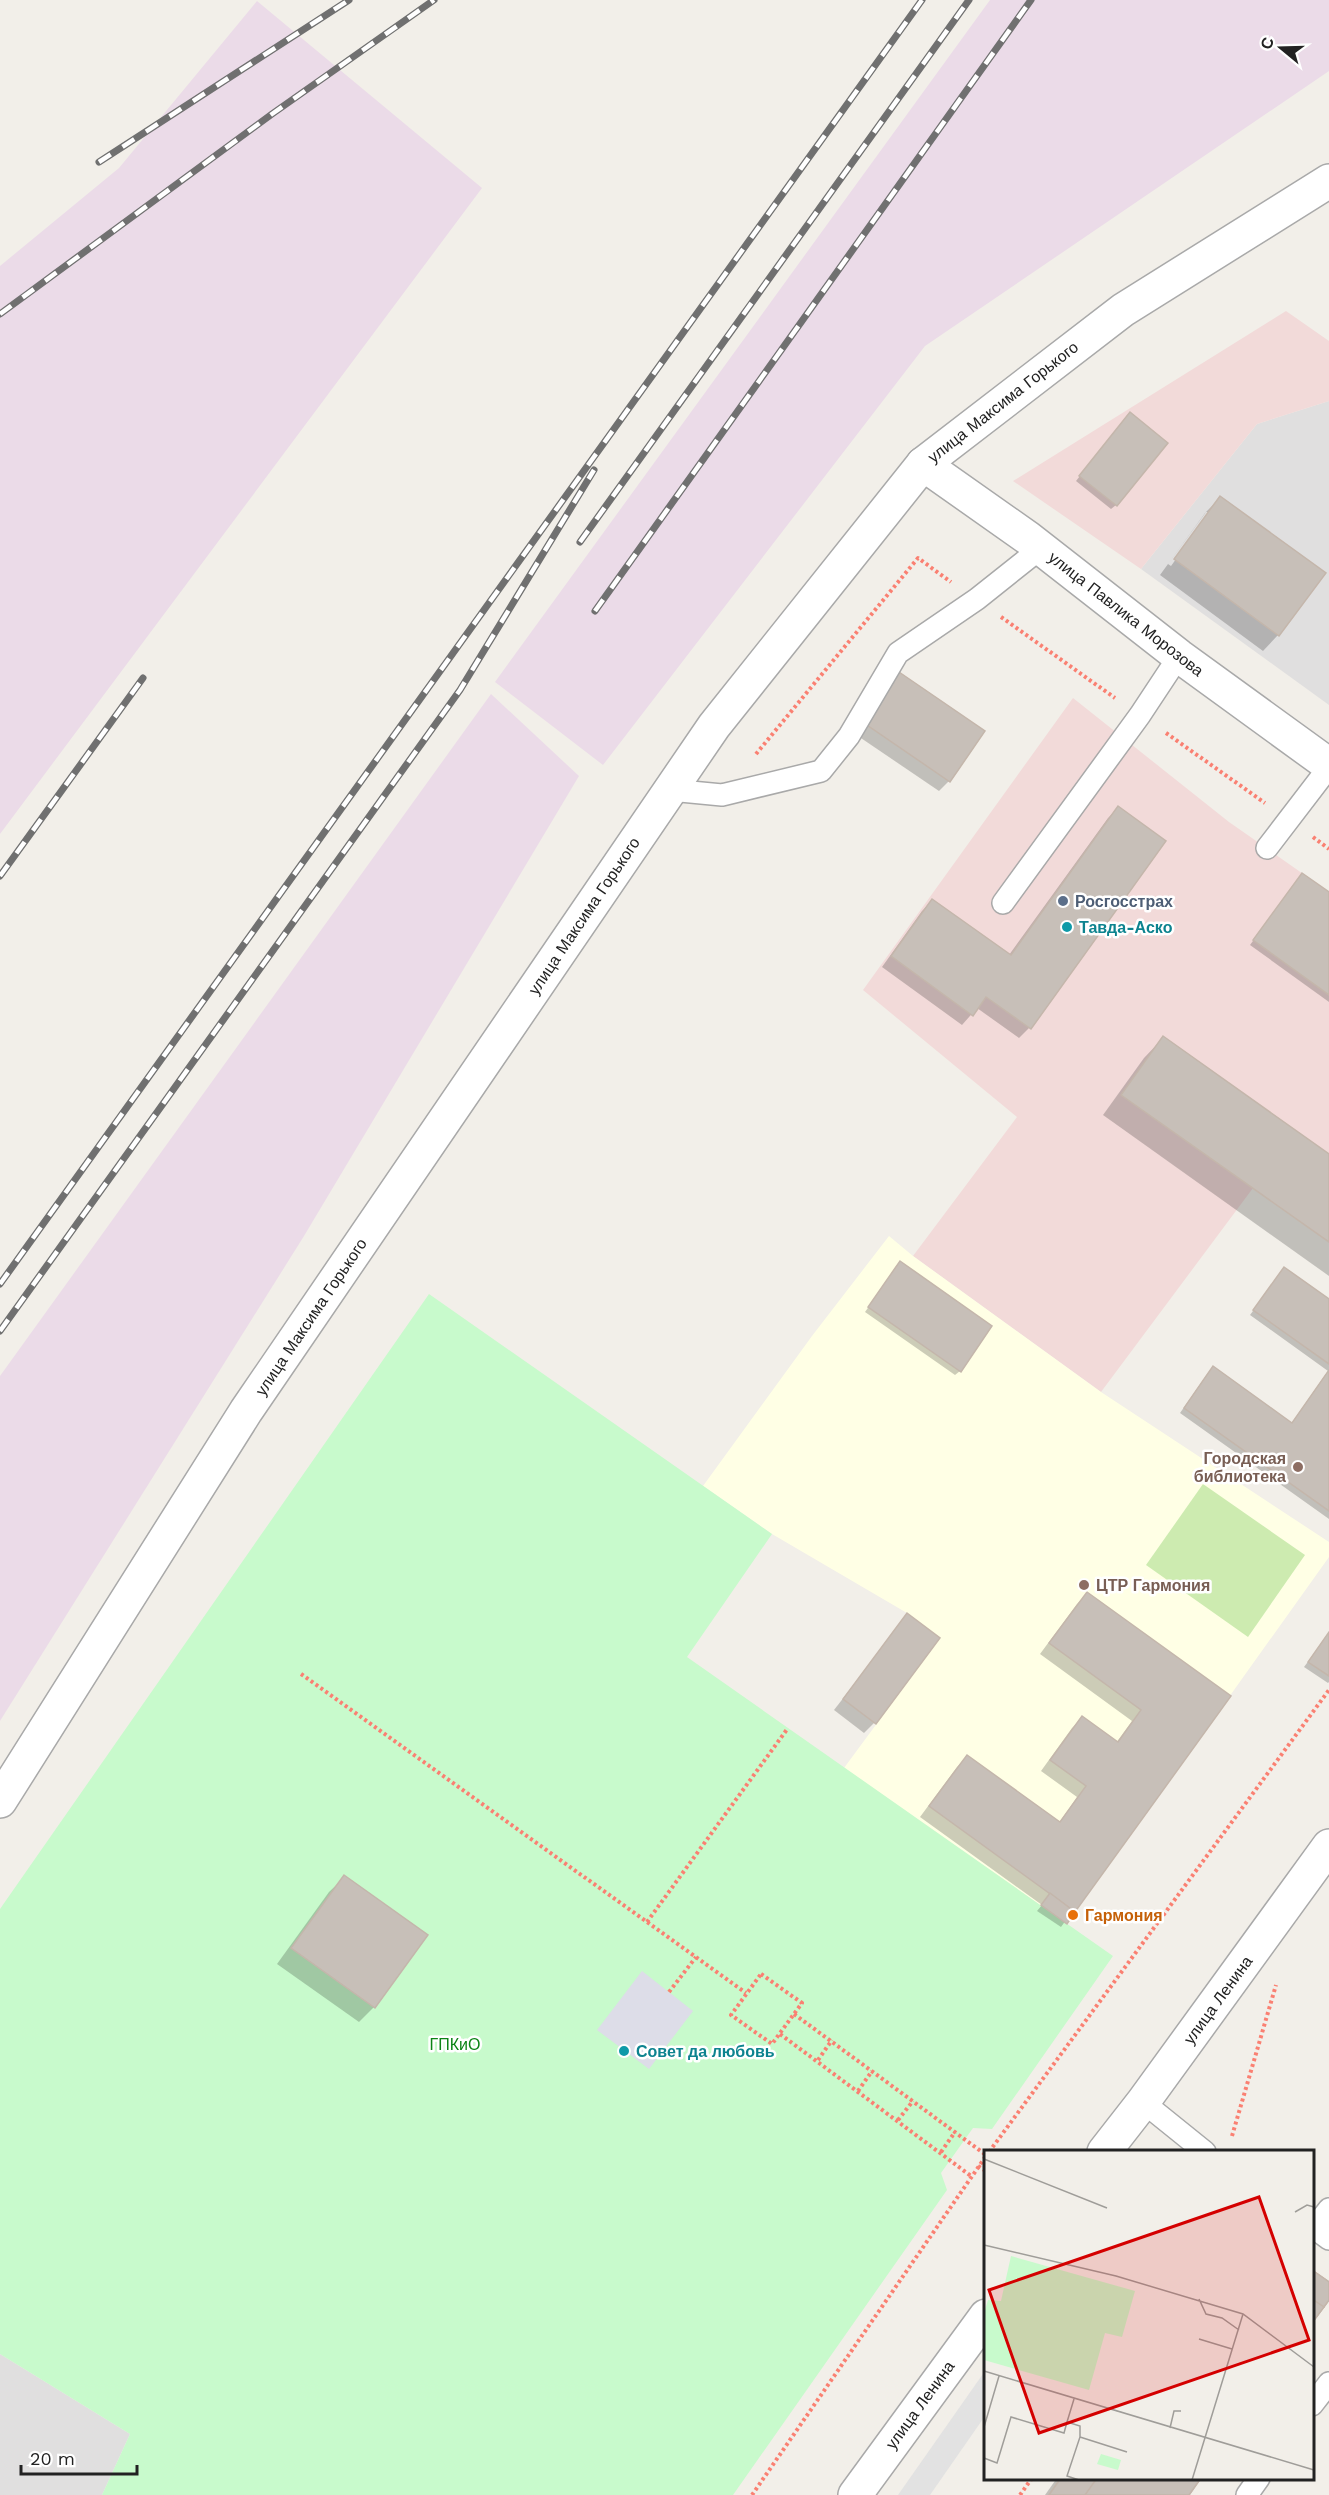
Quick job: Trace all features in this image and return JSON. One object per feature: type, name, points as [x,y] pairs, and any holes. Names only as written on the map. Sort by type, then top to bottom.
[{"type":"street","name":"улица Максима Горького","points":[[0,1801],[246,1411],[714,726],[923,464],[1123,310],[1329,181]]},
{"type":"street","name":"улица Павлика Морозова","points":[[923,464],[1041,548],[1179,656],[1329,766]]},
{"type":"street","name":"улица Ленина","points":[[1105,2150],[1143,2102],[1329,1846]]},
{"type":"street","name":"улица Ленина","points":[[855,2495],[984,2319]]},
{"type":"lane","points":[[670,790],[722,795],[821,771],[849,736],[898,653],[977,599],[1041,548]]},
{"type":"lane","points":[[1003,903],[1121,738],[1140,715],[1179,656]]},
{"type":"lane","points":[[1267,848],[1329,766]]},
{"type":"lane","points":[[1143,2102],[1204,2150]]},
{"type":"lane","points":[[1319,2231],[1329,2209]]},
{"type":"lane","points":[[1314,2402],[1329,2383]]},
{"type":"lane","points":[[1247,2495],[1258,2480]]},
{"type":"path","points":[[722,795],[918,558],[1329,849]]},
{"type":"path","points":[[301,1674],[746,1993]]},
{"type":"path","points":[[990,2150],[1329,1690]]},
{"type":"path","points":[[647,1922],[788,1728]]},
{"type":"path","points":[[669,1992],[696,1957]]},
{"type":"path","points":[[761,1974],[802,2003],[794,2014],[772,2044],[731,2014],[761,1974]]},
{"type":"path","points":[[1231,2137],[1277,1981]]},
{"type":"path","points":[[794,2014],[984,2154]]},
{"type":"path","points":[[780,2034],[818,2060],[971,2176]]},
{"type":"path","points":[[818,2060],[832,2040]]},
{"type":"path","points":[[858,2091],[872,2071]]},
{"type":"path","points":[[898,2120],[913,2101]]},
{"type":"path","points":[[941,2152],[955,2132]]},
{"type":"path","points":[[752,2495],[984,2158]]},
{"type":"path","points":[[978,2166],[984,2170]]},
{"type":"path","points":[[1020,2495],[1031,2480]]},
{"type":"shaded area","points":[[990,0],[1329,0],[1329,71],[925,346],[603,765],[495,682]]},
{"type":"shaded area","points":[[257,1],[482,188],[0,834],[0,266],[119,168]]},
{"type":"shaded area","points":[[1286,311],[1329,341],[1329,401],[1257,424],[1141,569],[1013,481]]},
{"type":"shaded area","points":[[1329,401],[1329,705],[1141,569],[1257,424]]},
{"type":"shaded area","points":[[491,694],[579,776],[304,1236],[0,1721],[0,1376]]},
{"type":"shaded area","points":[[1073,698],[1229,822],[1329,892],[1329,1242],[1253,1188],[1101,1392],[913,1256],[1017,1117],[863,990]]},
{"type":"shaded area","name":"ЦТР Гармония","points":[[889,1236],[913,1256],[1101,1392],[1329,1542],[1329,1557],[1067,1924],[844,1768],[940,1638],[907,1613],[772,1534],[703,1486],[812,1336]]},
{"type":"shaded area","points":[[642,1971],[693,2011],[649,2069],[597,2030]]},
{"type":"shaded area","points":[[0,2354],[130,2434],[102,2495],[0,2495]]},
{"type":"shaded area","points":[[984,2372],[984,2417],[930,2495],[898,2495]]},
{"type":"green space","name":"ГПКиО","points":[[429,1294],[772,1534],[687,1657],[1113,1956],[992,2129],[973,2128],[941,2173],[947,2190],[733,2495],[102,2495],[130,2434],[0,2354],[0,1909]]},
{"type":"green space","points":[[1203,1484],[1305,1555],[1248,1637],[1146,1565]]},
{"type":"building","points":[[1130,412],[1168,443],[1117,506],[1079,476]]},
{"type":"building","points":[[1220,496],[1326,573],[1279,636],[1174,559]]},
{"type":"building","points":[[899,672],[985,731],[950,782],[864,723]]},
{"type":"building","name":"Тавда-Аско","points":[[1118,806],[1166,841],[1031,1029],[986,997],[973,1016],[891,956],[932,899],[1011,955]]},
{"type":"building","points":[[1302,873],[1329,892],[1329,995],[1253,940]]},
{"type":"building","points":[[1163,1036],[1329,1154],[1329,1242],[1121,1095]]},
{"type":"building","points":[[900,1261],[992,1326],[961,1372],[868,1307]]},
{"type":"building","points":[[1284,1267],[1329,1299],[1329,1364],[1253,1310]]},
{"type":"building","name":"Городская библиотека","points":[[1213,1366],[1292,1423],[1329,1370],[1329,1511],[1184,1408]]},
{"type":"building","points":[[1087,1592],[1231,1696],[1075,1912],[929,1806],[967,1755],[1060,1822],[1086,1786],[1050,1760],[1082,1716],[1118,1742],[1141,1710],[1049,1643]]},
{"type":"building","points":[[907,1613],[940,1638],[876,1724],[843,1699]]},
{"type":"building","points":[[1329,1632],[1329,1676],[1308,1662]]},
{"type":"building","points":[[344,1875],[428,1935],[375,2008],[291,1948]]},
{"type":"building","points":[[1050,1893],[1075,1912],[1067,1924],[1041,1905]]},
{"type":"building","points":[[1314,2271],[1329,2282],[1329,2300],[1324,2307],[1314,2300]]},
{"type":"building","points":[[1314,2271],[1329,2282],[1329,2300],[1314,2320]]},
{"type":"building","points":[[1314,2300],[1324,2307],[1314,2320]]},
{"type":"building","points":[[1060,2480],[1096,2480],[1085,2495],[1049,2495]]},
{"type":"building","points":[[1060,2480],[1200,2480],[1189,2495],[1049,2495]]},
{"type":"building","points":[[1096,2480],[1200,2480],[1189,2495],[1085,2495]]},
{"type":"railway","points":[[99,162],[349,0]]},
{"type":"railway","points":[[0,314],[272,114],[434,0]]},
{"type":"railway","points":[[0,1284],[922,0]]},
{"type":"railway","points":[[580,542],[969,0]]},
{"type":"railway","points":[[595,611],[1031,0]]},
{"type":"railway","points":[[0,1331],[460,690],[594,470]]},
{"type":"railway","points":[[0,876],[143,678]]},
{"type":"place","name":"Росгосстрах","points":[[1063,901]]},
{"type":"place","name":"Тавда-Аско","points":[[1067,927]]},
{"type":"place","name":"Городская библиотека","points":[[1298,1467]]},
{"type":"place","name":"ЦТР Гармония","points":[[1084,1585]]},
{"type":"place","name":"Гармония","points":[[1073,1915]]},
{"type":"place","name":"Совет да любовь","points":[[624,2051]]}]
